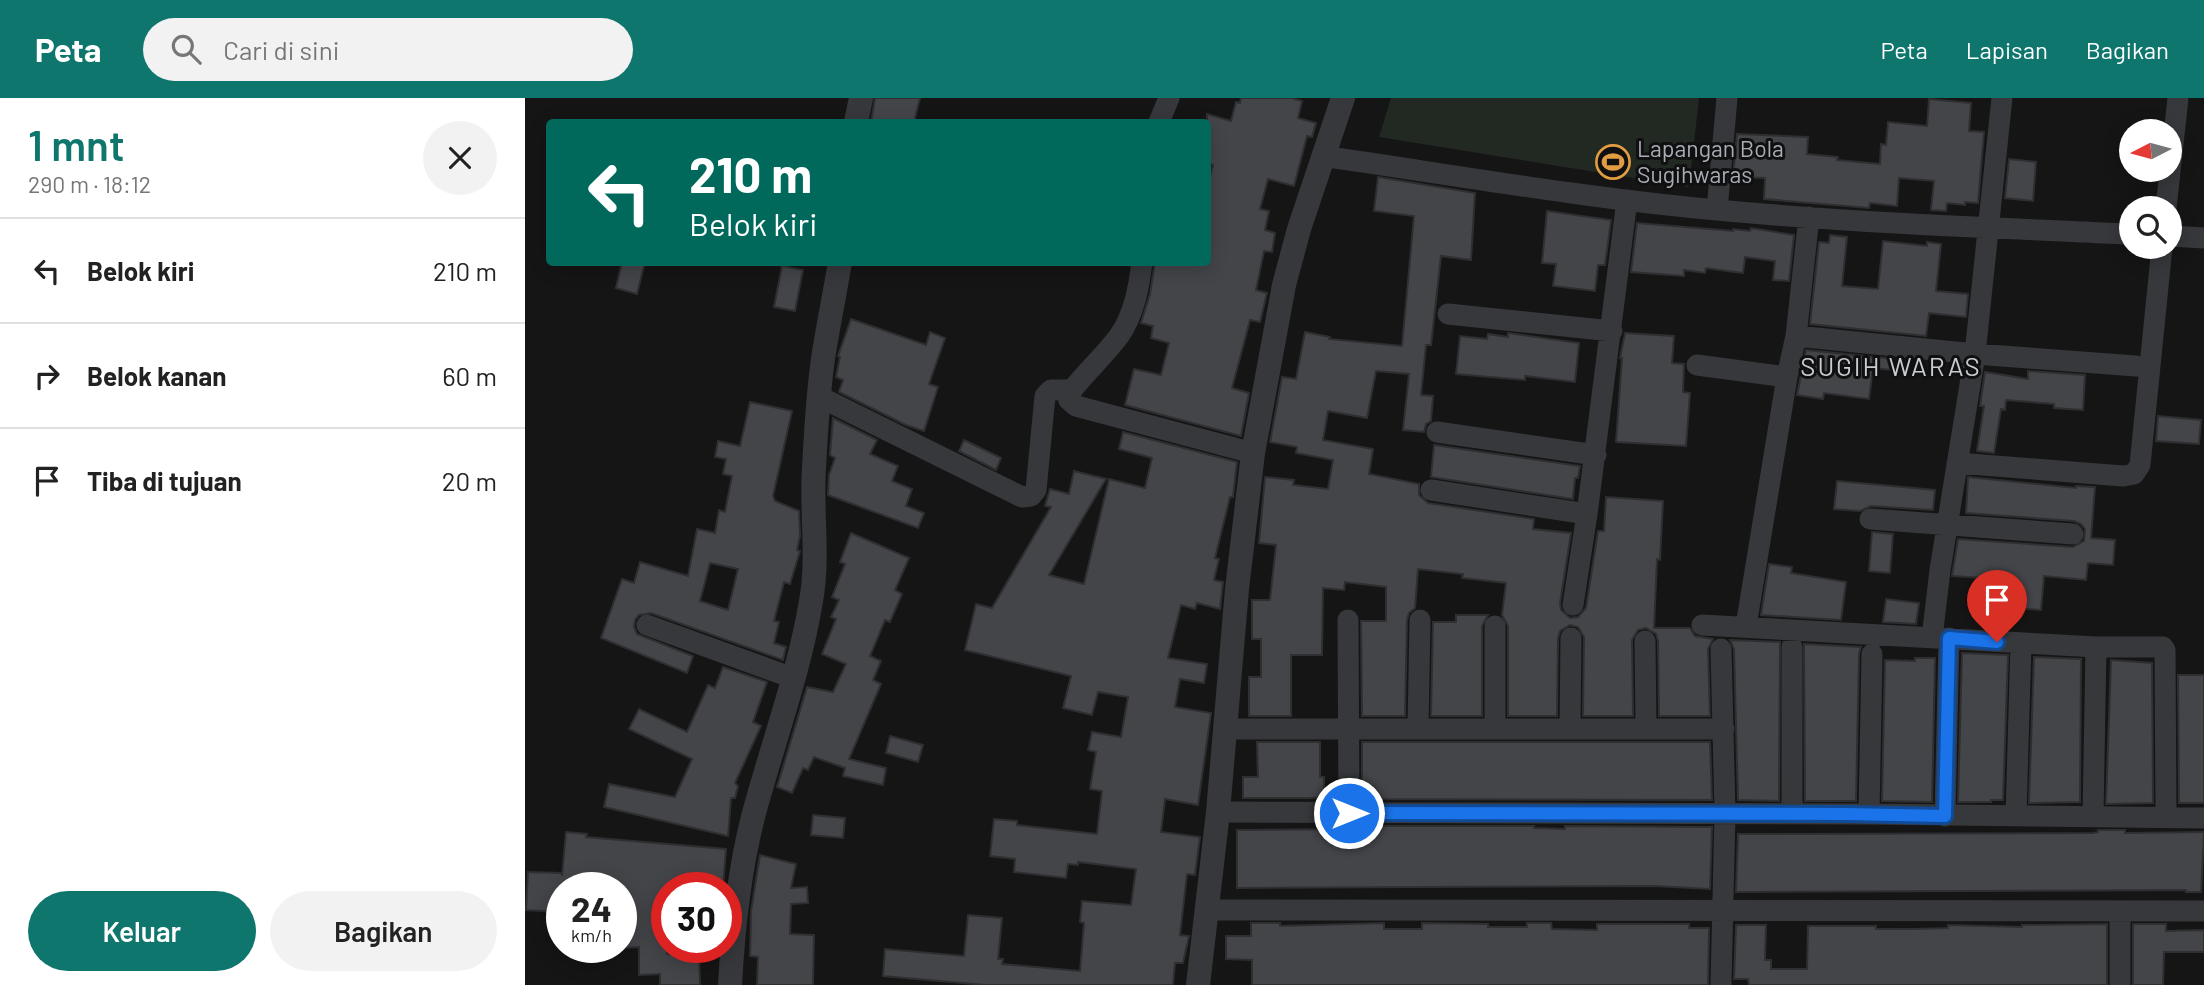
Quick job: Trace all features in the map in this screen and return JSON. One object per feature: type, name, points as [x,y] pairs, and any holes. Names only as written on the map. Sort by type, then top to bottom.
[{"type":"street","points":[[857,119],[861,98]]},
{"type":"street","points":[[1160,119],[1169,98]]},
{"type":"street","points":[[1198,985],[1227,729],[1237,589],[1253,453],[1285,285],[1299,229],[1343,98]]},
{"type":"street","points":[[1717,211],[1727,98]]},
{"type":"street","points":[[1945,816],[1941,638],[1947,524],[1975,354],[2002,98]]},
{"type":"street","points":[[2167,196],[2178,98]]},
{"type":"street","points":[[1322,156],[1717,211],[2119,233]]},
{"type":"street","points":[[1573,605],[1596,455],[1627,200]]},
{"type":"street","points":[[1746,626],[1796,335],[1808,217]]},
{"type":"street","points":[[2182,237],[2204,238]]},
{"type":"street","points":[[1957,463],[2129,476],[2134,474],[2140,465],[2161,259]]},
{"type":"street","points":[[730,985],[735,913],[744,860],[812,598],[813,480],[824,355],[839,266]]},
{"type":"street","points":[[820,397],[1022,497],[1031,496],[1036,489],[1043,404],[1047,392],[1062,390],[1120,335],[1129,320],[1141,266]]},
{"type":"street","points":[[1448,314],[1612,331]]},
{"type":"street","points":[[1796,335],[1975,354],[2136,366]]},
{"type":"street","points":[[1697,365],[1787,377]]},
{"type":"street","points":[[1062,390],[1076,406],[1253,453]]},
{"type":"street","points":[[1437,432],[1596,455]]},
{"type":"street","points":[[1431,490],[1587,514]]},
{"type":"street","points":[[1870,519],[2073,534]]},
{"type":"street","points":[[1348,620],[1349,813]]},
{"type":"street","points":[[1418,728],[1420,620]]},
{"type":"street","points":[[647,625],[793,678]]},
{"type":"street","points":[[1702,625],[2097,647],[2162,647],[2165,649],[2166,817]]},
{"type":"street","points":[[1495,626],[1495,728]]},
{"type":"street","points":[[1570,728],[1571,638]]},
{"type":"street","points":[[1645,641],[1646,729]]},
{"type":"street","points":[[2016,815],[2021,643]]},
{"type":"street","points":[[1792,647],[1792,814]]},
{"type":"street","points":[[2093,816],[2097,647]]},
{"type":"street","points":[[1721,649],[1725,813],[1721,985]]},
{"type":"street","points":[[1869,814],[1872,654]]},
{"type":"street","points":[[1227,729],[1724,729]]},
{"type":"street","points":[[1218,812],[2204,818]]},
{"type":"street","points":[[1208,910],[2204,911]]},
{"type":"street","points":[[2120,911],[2120,985]]},
{"type":"shaded area","name":"Lapangan Bola Sugihwaras","points":[[1391,98],[1699,98],[1689,187],[1379,137]]},
{"type":"building","points":[[875,98],[920,98],[915,119],[872,119]]},
{"type":"building","points":[[1241,98],[1292,98],[1302,101],[1298,118],[1316,123],[1312,137],[1307,136],[1294,186],[1268,179],[1260,209],[1269,211],[1265,230],[1275,233],[1272,252],[1264,251],[1256,290],[1267,293],[1260,322],[1250,320],[1232,388],[1249,393],[1241,436],[1125,405],[1134,369],[1161,375],[1169,343],[1151,338],[1153,326],[1141,323],[1150,294],[1154,266],[1211,266],[1213,165],[1211,119],[1207,119],[1207,114],[1231,121],[1236,102],[1240,103]]},
{"type":"building","points":[[1929,99],[1971,103],[1969,131],[1984,132],[1978,203],[1947,203],[1946,211],[1931,210],[1934,181],[1899,178],[1897,206],[1870,203],[1869,208],[1764,199],[1765,178],[1733,177],[1737,134],[1808,137],[1807,154],[1880,164],[1881,144],[1886,145],[1888,122],[1927,126]]},
{"type":"building","points":[[2009,159],[2036,162],[2033,201],[2005,198]]},
{"type":"building","points":[[1378,177],[1475,193],[1471,260],[1441,256],[1431,345],[1426,345],[1421,395],[1433,396],[1431,421],[1426,424],[1424,432],[1403,430],[1409,374],[1376,371],[1367,418],[1328,411],[1323,440],[1373,449],[1369,474],[1419,484],[1419,495],[1428,503],[1534,519],[1533,529],[1571,533],[1560,603],[1561,610],[1570,618],[1578,617],[1586,608],[1598,531],[1604,531],[1606,497],[1663,501],[1654,628],[1690,628],[1695,636],[1713,639],[1708,649],[1710,716],[1659,716],[1658,641],[1656,634],[1646,628],[1638,630],[1632,640],[1633,716],[1583,716],[1584,637],[1578,627],[1570,625],[1560,631],[1558,638],[1557,716],[1508,716],[1508,626],[1502,615],[1506,583],[1462,578],[1463,574],[1418,569],[1415,608],[1409,613],[1407,620],[1405,716],[1362,716],[1361,621],[1386,621],[1386,587],[1345,582],[1344,590],[1323,588],[1322,655],[1291,655],[1291,716],[1249,716],[1249,677],[1261,677],[1261,639],[1252,639],[1252,600],[1270,600],[1276,545],[1259,543],[1265,477],[1294,480],[1293,485],[1328,489],[1333,460],[1296,453],[1297,447],[1270,442],[1282,377],[1296,379],[1305,332],[1330,337],[1329,339],[1402,346],[1414,216],[1374,211]]},
{"type":"building","points":[[1547,211],[1611,220],[1605,265],[1598,265],[1595,291],[1553,286],[1556,264],[1542,263]]},
{"type":"building","points":[[1637,223],[1733,231],[1750,231],[1751,228],[1794,235],[1789,281],[1773,280],[1775,261],[1745,257],[1743,273],[1706,268],[1705,273],[1684,270],[1684,276],[1631,272]]},
{"type":"building","points":[[1830,235],[1847,237],[1842,286],[1878,289],[1883,241],[1927,246],[1927,242],[1941,244],[1936,291],[1968,294],[1966,317],[1929,313],[1926,336],[1810,324],[1819,242],[1829,243]]},
{"type":"building","points":[[621,266],[644,266],[637,294],[616,288]]},
{"type":"building","points":[[782,266],[803,270],[795,311],[774,307]]},
{"type":"building","points":[[851,319],[926,345],[930,332],[945,338],[929,384],[938,387],[924,431],[839,392],[843,380],[836,377],[838,356]]},
{"type":"building","points":[[1508,333],[1579,343],[1575,382],[1525,376],[1525,380],[1456,374],[1460,336],[1487,339],[1488,334],[1508,337]]},
{"type":"building","points":[[1625,333],[1674,336],[1672,363],[1684,364],[1683,392],[1690,393],[1686,446],[1616,442],[1620,358]]},
{"type":"building","points":[[1806,350],[1893,359],[1892,370],[1873,368],[1869,399],[1824,393],[1823,399],[1797,395]]},
{"type":"building","points":[[2028,371],[2085,375],[2083,410],[2054,408],[2054,404],[2006,400],[2005,410],[2001,409],[1994,453],[1977,451],[1984,406],[1980,406],[1985,372],[2028,379]]},
{"type":"building","points":[[750,402],[792,411],[773,496],[775,501],[799,511],[800,536],[797,550],[800,551],[790,584],[784,582],[774,621],[779,622],[774,643],[786,647],[783,660],[651,613],[639,615],[635,620],[637,634],[693,656],[687,673],[601,638],[622,579],[634,583],[640,562],[688,576],[697,529],[715,533],[719,510],[725,512],[732,476],[723,474],[726,459],[715,457],[718,441],[740,446]],"holes":[[[710,563],[738,569],[728,610],[700,601]]]},
{"type":"building","points":[[2158,416],[2201,420],[2199,444],[2156,441]]},
{"type":"building","points":[[833,418],[877,440],[870,454],[898,466],[892,481],[912,489],[906,506],[924,513],[918,528],[828,495],[829,475],[835,458],[830,455]]},
{"type":"building","points":[[1123,432],[1237,462],[1233,497],[1230,497],[1215,558],[1219,559],[1214,580],[1223,582],[1220,609],[1197,603],[1195,609],[1181,605],[1168,658],[1207,664],[1204,683],[1180,679],[1175,707],[1211,713],[1198,805],[1165,799],[1161,832],[1200,837],[1195,875],[1187,874],[1180,935],[1189,936],[1183,963],[1175,963],[1173,985],[985,985],[883,976],[885,949],[964,956],[968,915],[1002,918],[998,959],[1003,959],[1002,964],[1080,971],[1084,923],[1080,922],[1082,901],[1131,905],[1136,869],[1078,862],[1078,865],[1068,864],[1066,878],[1014,872],[1015,859],[990,856],[994,819],[1017,821],[1017,825],[1097,834],[1102,791],[1090,789],[1096,752],[1088,750],[1092,732],[1121,737],[1128,697],[1098,692],[1092,715],[1063,708],[1071,676],[965,650],[976,604],[992,608],[1051,507],[1045,506],[1050,489],[1069,494],[1074,471],[1106,479],[1049,575],[1084,584],[1109,479],[1145,488],[1152,458],[1119,449]]},
{"type":"building","points":[[964,440],[1001,458],[996,470],[959,451]]},
{"type":"building","points":[[1434,445],[1580,466],[1578,478],[1575,478],[1573,499],[1431,477]]},
{"type":"building","points":[[1968,477],[2076,488],[2095,487],[2091,538],[2115,540],[2113,565],[2088,563],[2086,580],[2044,576],[2041,610],[1998,607],[2000,579],[1952,576],[1958,539],[2073,547],[2084,541],[2085,529],[2074,521],[1966,513]]},
{"type":"building","points":[[1837,481],[1935,490],[1933,510],[1871,506],[1860,511],[1834,509]]},
{"type":"building","points":[[1872,532],[1893,534],[1890,573],[1869,571]]},
{"type":"building","points":[[851,533],[909,558],[895,590],[902,594],[890,622],[885,620],[870,656],[881,661],[873,680],[881,684],[849,759],[886,768],[883,785],[843,776],[845,768],[814,757],[808,770],[803,768],[792,793],[777,787],[807,687],[833,692],[846,664],[822,654],[836,619],[831,617],[839,600],[832,597],[845,564],[840,562]]},
{"type":"building","points":[[1769,564],[1792,567],[1791,573],[1846,582],[1841,620],[1761,615]]},
{"type":"building","points":[[1886,599],[1919,603],[1916,624],[1883,622]]},
{"type":"building","points":[[1456,615],[1488,615],[1482,626],[1482,716],[1431,716],[1433,622],[1456,622]]},
{"type":"building","points":[[1730,640],[1780,642],[1779,801],[1738,800],[1734,649]]},
{"type":"building","points":[[1804,644],[1861,647],[1856,801],[1805,801]]},
{"type":"building","points":[[1962,653],[2008,655],[2003,800],[1958,802]]},
{"type":"building","points":[[2034,657],[2081,659],[2080,802],[2029,803]]},
{"type":"building","points":[[1915,658],[1935,658],[1932,802],[1882,801],[1885,660],[1915,661]]},
{"type":"building","points":[[2111,660],[2152,663],[2153,803],[2106,804]]},
{"type":"building","points":[[723,667],[767,682],[753,722],[761,726],[735,783],[738,786],[735,798],[731,798],[728,836],[604,807],[609,784],[675,797],[692,759],[629,729],[639,709],[687,732],[708,685],[715,688]]},
{"type":"building","points":[[2178,675],[2204,675],[2204,803],[2179,803]]},
{"type":"building","points":[[890,736],[923,745],[918,762],[886,753]]},
{"type":"building","points":[[1257,742],[1320,742],[1320,777],[1324,777],[1324,798],[1243,798],[1243,777],[1258,777]]},
{"type":"building","points":[[1362,742],[1710,742],[1712,800],[1362,799]]},
{"type":"building","points":[[813,815],[845,818],[843,838],[811,835]]},
{"type":"building","points":[[1357,826],[1534,826],[1565,829],[1565,826],[1712,827],[1710,889],[1654,886],[1237,888],[1237,830],[1357,829]]},
{"type":"building","points":[[2098,830],[2125,830],[2125,833],[2204,832],[2201,892],[1736,892],[1738,834],[2094,833]]},
{"type":"building","points":[[566,832],[587,834],[586,837],[726,849],[724,872],[651,872],[651,963],[699,963],[700,985],[660,985],[660,974],[639,975],[637,872],[562,872]]},
{"type":"building","points":[[760,855],[796,864],[791,888],[807,887],[808,903],[791,904],[790,934],[814,935],[813,985],[757,985],[758,957],[750,956],[751,911]]},
{"type":"building","points":[[528,872],[546,873],[546,911],[526,910]]},
{"type":"building","points":[[1251,923],[1280,923],[1280,926],[1384,923],[1384,929],[1422,929],[1422,923],[1527,927],[1527,923],[1551,923],[1552,929],[1597,930],[1597,924],[1689,924],[1689,928],[1709,928],[1708,985],[1252,985],[1252,960],[1226,959],[1226,936],[1251,936]]},
{"type":"building","points":[[2107,924],[2107,985],[1749,985],[1748,979],[1734,979],[1736,925],[1766,925],[1765,960],[1771,960],[1771,969],[1807,969],[1808,926],[1915,929],[1948,928],[1948,925],[2022,927]]},
{"type":"building","points":[[2133,924],[2166,924],[2166,931],[2204,930],[2204,952],[2164,952],[2163,985],[2133,985]]},
{"type":"place","name":"Lapangan Bola Sugihwaras","points":[[1613,162]]},
{"type":"district","name":"SUGIH WARAS","points":[[1891,367]]},
{"type":"route","points":[[1349,813],[1945,816],[1949,638],[1997,642]]}]
